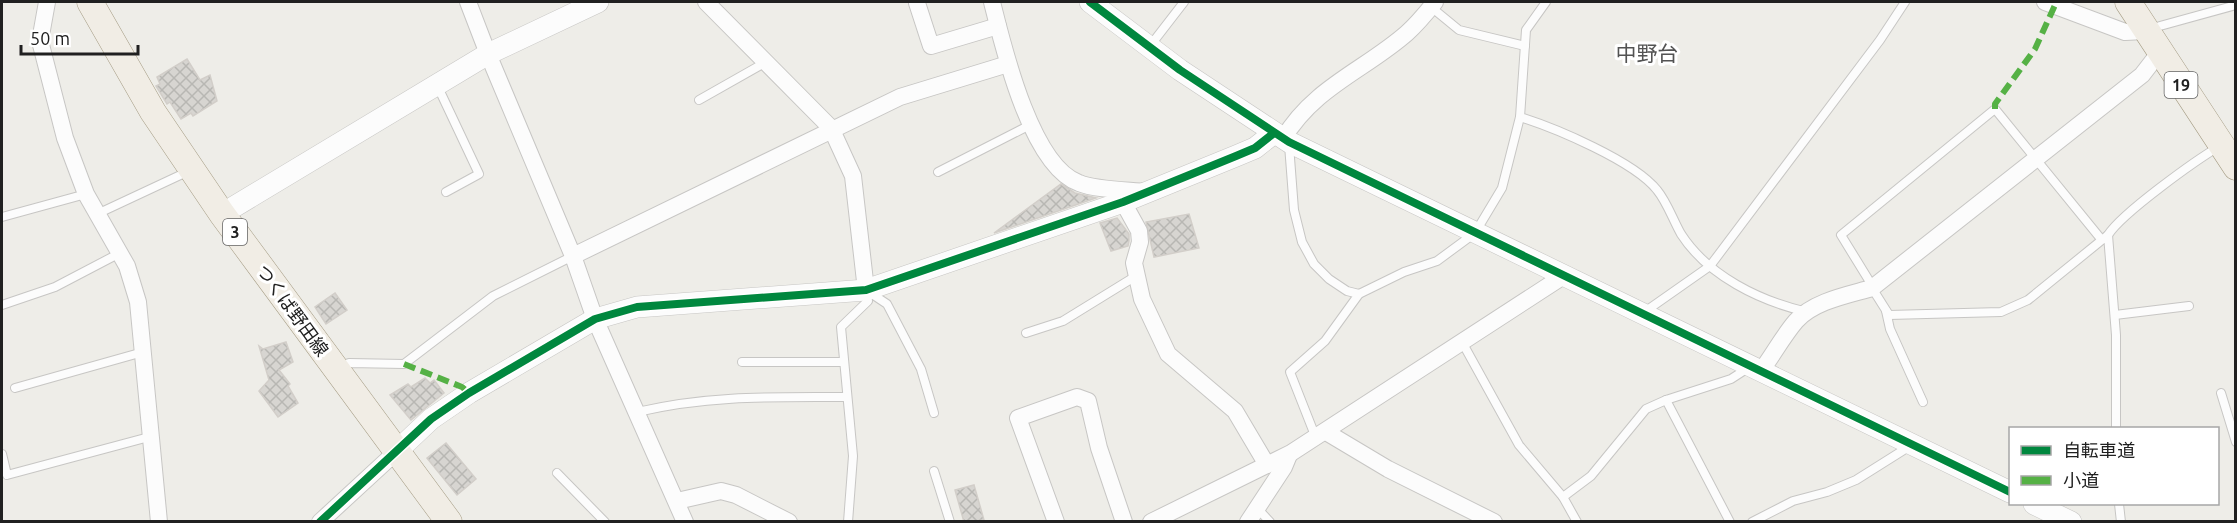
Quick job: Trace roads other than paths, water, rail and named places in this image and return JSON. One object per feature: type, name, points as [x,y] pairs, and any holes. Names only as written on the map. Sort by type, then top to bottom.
[{"type":"main road","name":"つくば野田線","points":[[90,2],[153,112],[222,214],[449,522]]},
{"type":"main road","name":"19","points":[[2128,2],[2235,167]]},
{"type":"street","points":[[47,2],[40,41],[65,138],[86,194],[127,266],[138,303],[149,400],[149,437],[159,522]]},
{"type":"street","points":[[468,2],[573,256],[595,319],[684,521]]},
{"type":"street","points":[[222,214],[488,54],[598,2]]},
{"type":"street","points":[[706,2],[831,128],[853,176],[866,290]]},
{"type":"street","points":[[992,2],[1008,64],[1030,125],[1065,174],[1079,183],[1147,192]]},
{"type":"street","points":[[1090,2],[1211,92],[1282,138],[2009,492]]},
{"type":"street","points":[[2045,2],[2125,32],[2145,31]]},
{"type":"street","points":[[917,3],[931,46],[998,26]]},
{"type":"street","points":[[320,522],[431,419],[469,393],[595,319],[637,307],[866,290],[1122,202],[1282,138],[1328,87],[1408,33],[1433,4]]},
{"type":"street","points":[[1756,368],[1796,321],[1808,312],[1836,299],[1873,288],[2035,156],[2142,75],[2159,53]]},
{"type":"street","points":[[573,256],[779,157],[831,128],[900,97],[1008,64]]},
{"type":"street","points":[[1122,202],[1139,231],[1140,242],[1134,263],[1142,299],[1168,354],[1235,411],[1267,465]]},
{"type":"street","points":[[1151,522],[1288,455],[1565,275]]},
{"type":"street","points":[[1056,522],[1018,418],[1077,397],[1088,401],[1099,448],[1124,522]]},
{"type":"street","points":[[1321,435],[1494,522]]},
{"type":"street","points":[[1253,515],[1284,467],[1288,455]]},
{"type":"street","points":[[677,501],[721,491],[736,495],[789,522]]},
{"type":"street","points":[[2036,505],[2071,522]]},
{"type":"lane","points":[[1149,47],[1184,2]]},
{"type":"lane","points":[[1321,435],[1290,372],[1325,341],[1359,294],[1404,272],[1437,261],[1475,233],[1487,216],[1507,174],[1520,117],[1526,30],[1546,2]]},
{"type":"lane","points":[[1643,314],[1710,266],[1880,40],[1905,2]]},
{"type":"lane","points":[[1433,4],[1459,30],[1525,46]]},
{"type":"lane","points":[[2145,31],[2235,5]]},
{"type":"lane","points":[[699,100],[766,62]]},
{"type":"lane","points":[[437,84],[479,174],[446,192]]},
{"type":"lane","points":[[2116,427],[2115,315],[2104,237],[1995,109],[1841,235],[1889,315],[2001,312],[2028,300],[2104,237],[2114,225],[2139,205],[2221,146]]},
{"type":"lane","points":[[1520,117],[1542,124],[1617,159],[1656,189],[1682,236],[1710,266],[1744,289],[1808,312]]},
{"type":"lane","points":[[938,172],[1030,125]]},
{"type":"lane","points":[[1282,138],[1294,210],[1302,242],[1314,264],[1329,279],[1347,291],[1359,294]]},
{"type":"lane","points":[[97,214],[192,170]]},
{"type":"lane","points":[[2,217],[86,194]]},
{"type":"lane","points":[[2,305],[55,288],[120,254]]},
{"type":"lane","points":[[335,367],[350,363],[404,364],[493,296],[573,256]]},
{"type":"lane","points":[[1026,333],[1063,321],[1136,276]]},
{"type":"lane","points":[[848,522],[853,456],[841,327],[867,301],[866,290]]},
{"type":"lane","points":[[866,290],[887,304],[921,369],[934,413]]},
{"type":"lane","points":[[2115,315],[2189,306]]},
{"type":"lane","points":[[1886,311],[1890,329],[1923,402]]},
{"type":"lane","points":[[1462,342],[1519,445],[1563,497],[1577,522]]},
{"type":"lane","points":[[15,388],[144,352]]},
{"type":"lane","points":[[742,363],[843,362]]},
{"type":"lane","points":[[1563,497],[1591,476],[1646,409],[1756,368]]},
{"type":"lane","points":[[2221,393],[2235,442]]},
{"type":"lane","points":[[637,412],[683,401],[737,397],[847,397]]},
{"type":"lane","points":[[1666,400],[1730,522]]},
{"type":"lane","points":[[2,454],[7,475],[149,437]]},
{"type":"lane","points":[[1752,522],[1793,501],[1827,492],[1856,480],[1912,445]]},
{"type":"lane","points":[[934,471],[950,522]]},
{"type":"lane","points":[[557,472],[605,522]]},
{"type":"lane","points":[[2119,505],[2121,522]]},
{"type":"lane","points":[[1253,515],[1270,522]]},
{"type":"district","name":"中野台","points":[[1647,53]]}]
